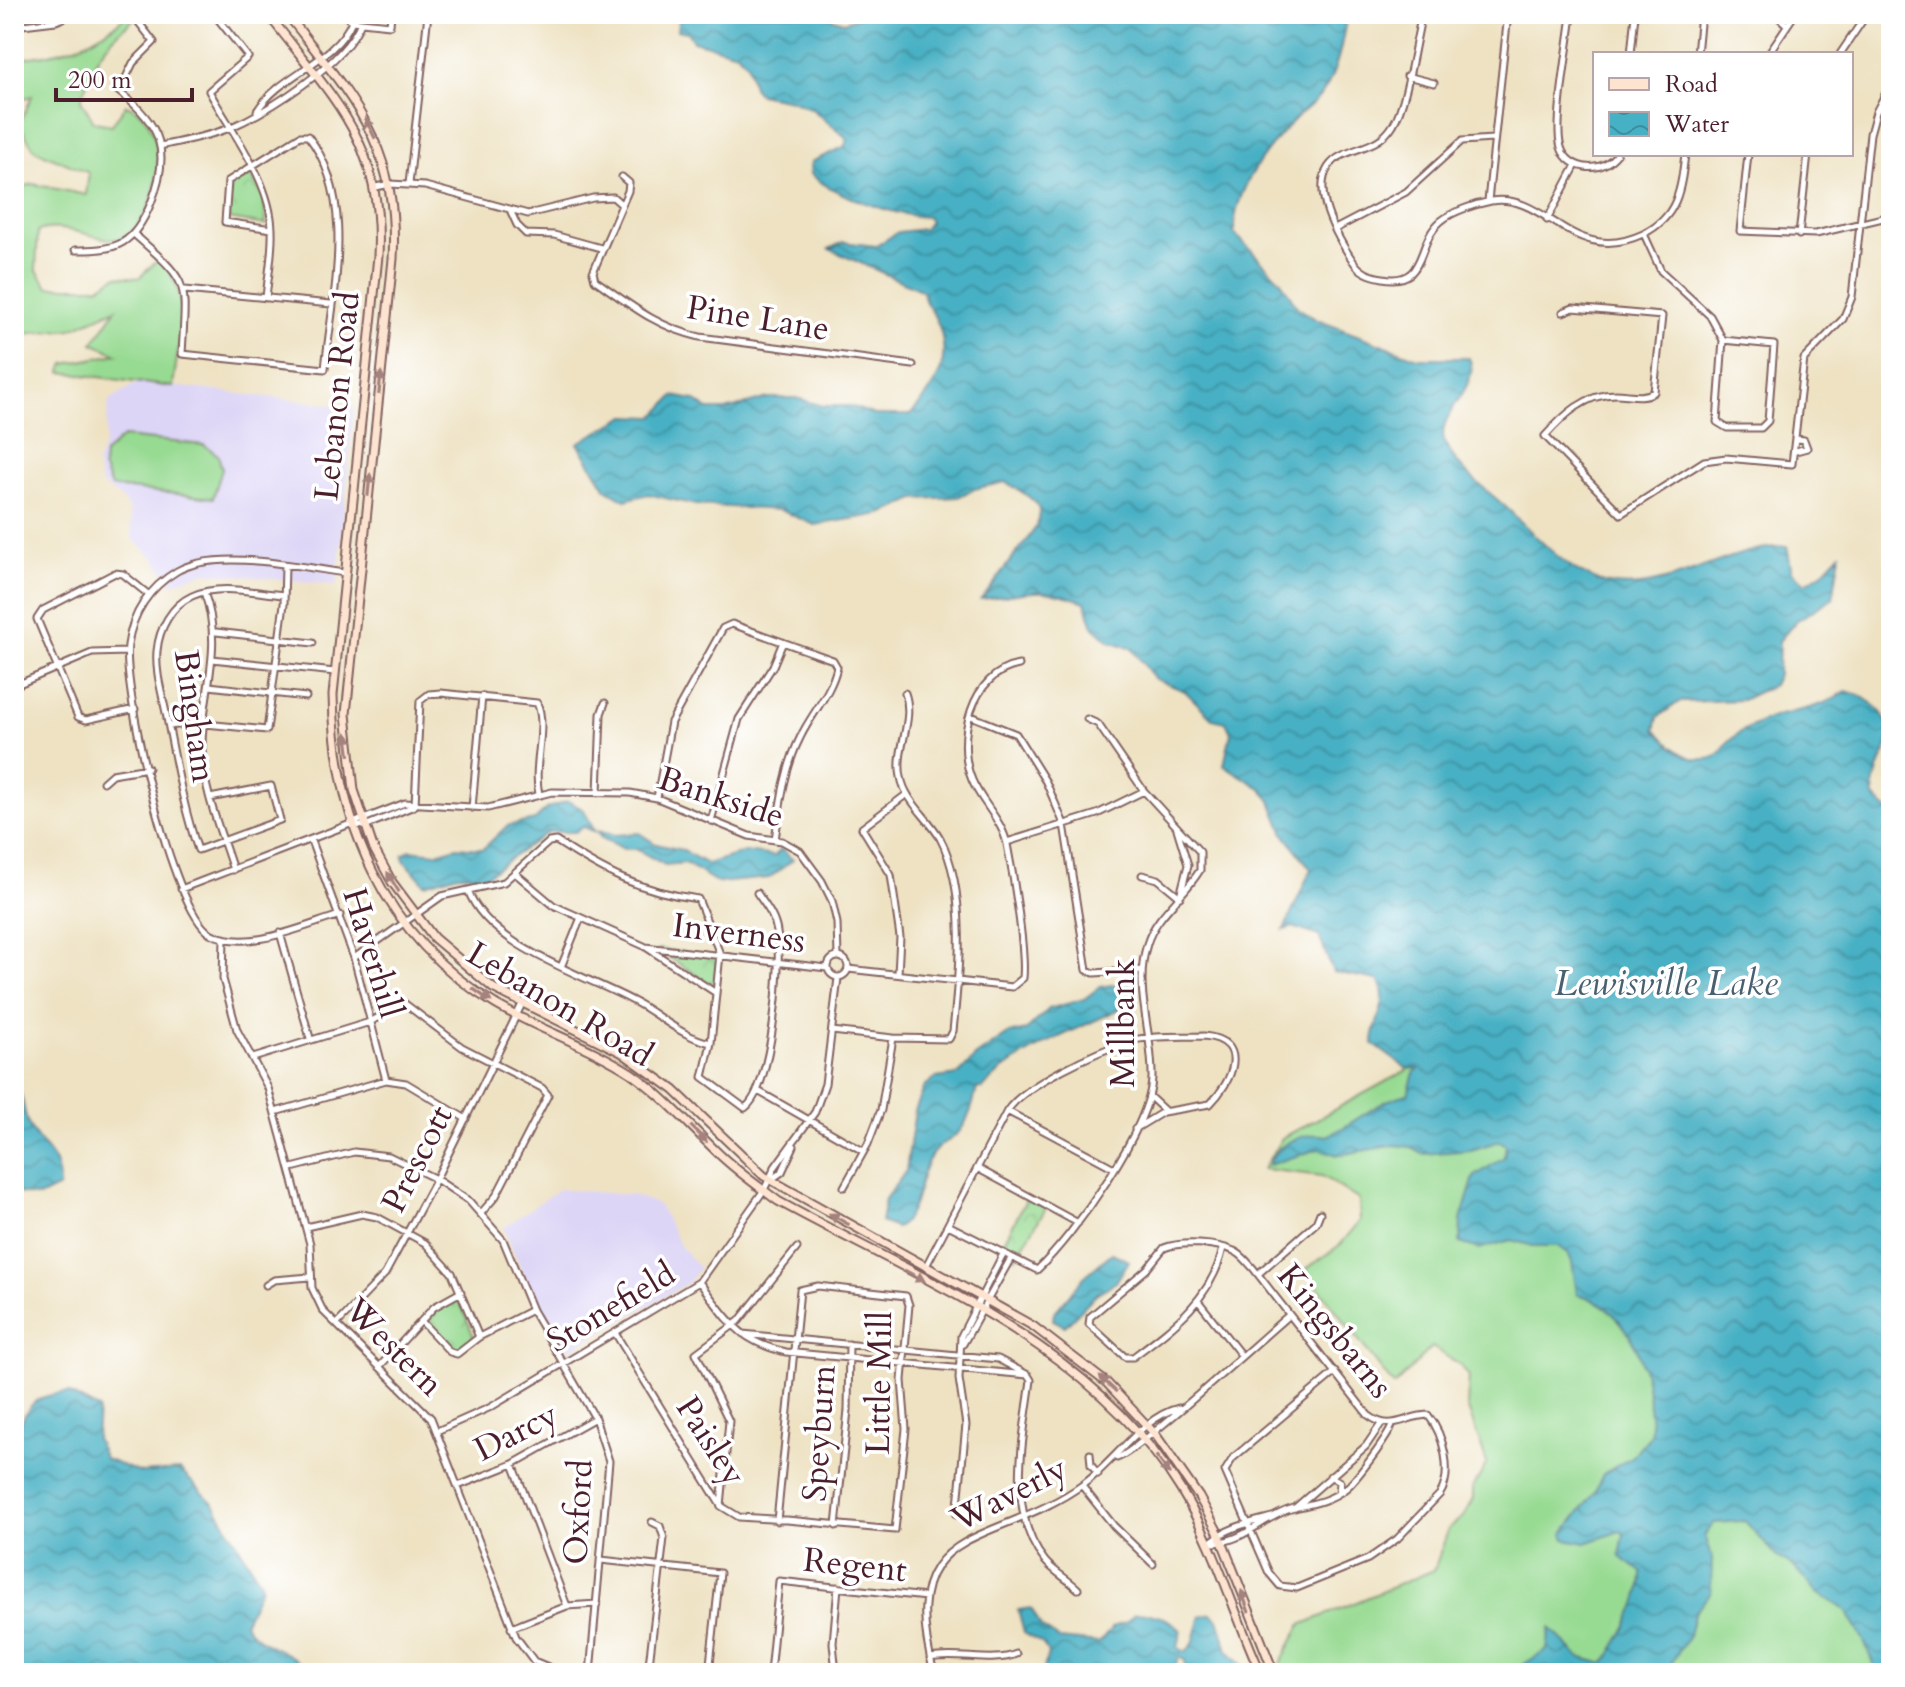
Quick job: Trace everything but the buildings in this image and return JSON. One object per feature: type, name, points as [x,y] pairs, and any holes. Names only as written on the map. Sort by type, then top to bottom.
[{"type":"main road","name":"Lebanon Road","points":[[268,14],[353,127],[376,187],[378,256],[335,672],[334,740],[352,825],[370,869],[405,923],[456,976],[516,1016],[597,1052],[631,1073],[764,1190],[978,1310],[1075,1370],[1141,1437],[1180,1488],[1209,1543],[1261,1673]]},
{"type":"main road","name":"Lebanon Road","points":[[287,14],[363,114],[390,184],[394,206],[393,259],[347,690],[346,735],[364,822],[392,882],[415,916],[460,963],[522,1004],[590,1035],[645,1068],[674,1090],[738,1155],[771,1180],[984,1298],[1076,1356],[1148,1425],[1189,1481],[1223,1543],[1274,1673]]},
{"type":"main road","points":[[345,573],[359,574]]},
{"type":"street","points":[[14,26],[56,21],[73,14]]},
{"type":"street","points":[[75,250],[116,248],[135,235],[161,178],[160,146],[144,113],[119,92],[133,63],[154,42],[132,14]]},
{"type":"street","points":[[214,14],[248,57],[209,91],[265,195],[272,229],[266,298]]},
{"type":"street","points":[[343,14],[352,21],[390,25],[391,14]]},
{"type":"street","points":[[409,184],[428,14]]},
{"type":"street","points":[[1422,14],[1393,125],[1368,148],[1335,159],[1325,173],[1322,190],[1337,228],[1362,272],[1387,279],[1406,278],[1414,271],[1428,237],[1439,222],[1488,201],[1510,201],[1579,237],[1604,244],[1644,234],[1666,220],[1676,204],[1685,156]]},
{"type":"street","points":[[1488,201],[1508,14]]},
{"type":"street","points":[[1572,14],[1559,140],[1567,159],[1576,165],[1601,166],[1614,156]]},
{"type":"street","points":[[1631,52],[1635,14]]},
{"type":"street","points":[[1697,52],[1701,14]]},
{"type":"street","points":[[1775,14],[1786,24]]},
{"type":"street","points":[[1769,52],[1795,14]]},
{"type":"street","points":[[1841,52],[1867,14]]},
{"type":"street","points":[[323,60],[338,44],[352,21]]},
{"type":"street","points":[[160,146],[229,128],[274,104],[323,60],[352,40],[361,22]]},
{"type":"street","points":[[257,111],[277,88],[311,70]]},
{"type":"street","points":[[1407,76],[1434,83]]},
{"type":"street","points":[[1563,312],[1573,308],[1662,316],[1654,392],[1644,396],[1603,395],[1587,400],[1545,436],[1621,514],[1704,461],[1726,458],[1792,464],[1796,451],[1804,359],[1848,311],[1871,125],[1891,83]]},
{"type":"street","points":[[135,235],[174,269],[185,290],[182,354],[325,369],[338,238],[336,208],[318,149],[305,135],[228,181],[225,222],[272,229]]},
{"type":"street","points":[[1337,228],[1406,192],[1462,141],[1493,139]]},
{"type":"street","points":[[1748,156],[1740,231],[1799,235],[1891,216]]},
{"type":"street","points":[[1799,235],[1808,156]]},
{"type":"street","points":[[1547,220],[1576,165]]},
{"type":"street","name":"Pine Lane","points":[[622,177],[630,184],[593,272],[595,280],[645,316],[679,332],[913,365]]},
{"type":"street","points":[[376,187],[409,184],[481,199],[511,212],[535,214],[606,197],[616,198],[621,205]]},
{"type":"street","points":[[511,212],[526,234],[554,235],[601,248]]},
{"type":"street","points":[[1644,234],[1661,271],[1710,316],[1723,340],[1717,422],[1727,428],[1761,428],[1768,421],[1774,345],[1723,340]]},
{"type":"street","points":[[185,290],[331,304]]},
{"type":"street","points":[[1796,451],[1807,448],[1804,440],[1797,439]]},
{"type":"street","points":[[340,915],[280,933],[237,940],[208,932],[194,918],[159,832],[127,652],[134,620],[149,595],[176,572],[200,562],[285,566],[345,573]]},
{"type":"street","points":[[169,726],[204,724],[267,730],[280,639],[285,566]]},
{"type":"street","points":[[135,709],[86,720],[78,717],[56,668],[38,616],[121,573],[149,595]]},
{"type":"street","points":[[233,870],[210,798],[202,757],[216,632],[204,592],[221,589],[284,595]]},
{"type":"street","name":"Bingham","points":[[204,592],[181,603],[171,613],[159,639],[157,662],[186,814],[198,850],[224,841]]},
{"type":"street","points":[[657,798],[671,722],[727,624],[783,641],[836,663],[826,695],[800,737],[785,777],[775,840]]},
{"type":"street","points":[[216,632],[313,643]]},
{"type":"street","points":[[711,821],[739,719],[773,666],[783,641]]},
{"type":"street","points":[[14,686],[99,651],[127,652]]},
{"type":"street","points":[[212,659],[335,672]]},
{"type":"street","points":[[1019,665],[1003,670],[988,680],[975,700],[965,738],[967,767],[1007,842],[1097,814],[1144,791]]},
{"type":"street","points":[[209,686],[306,697]]},
{"type":"street","points":[[415,805],[422,697],[451,693],[537,703],[540,714],[536,775],[539,794]]},
{"type":"street","points":[[832,1031],[893,1038],[951,1036],[961,946],[948,858],[940,838],[907,794],[900,777],[909,713],[905,693]]},
{"type":"street","points":[[472,808],[482,696]]},
{"type":"street","points":[[598,793],[601,714],[605,703]]},
{"type":"street","points":[[971,716],[1016,734],[1046,782],[1064,824],[1087,970],[1094,973],[1142,970]]},
{"type":"street","name":"Millbank","points":[[1011,1258],[1037,1270],[1078,1223],[1114,1168],[1150,1097],[1149,1039],[1141,993],[1149,936],[1200,870],[1200,852],[1194,843],[1177,829],[1144,791],[1098,724],[1087,719]]},
{"type":"street","points":[[103,782],[112,774],[148,768]]},
{"type":"street","points":[[210,798],[271,786],[280,820],[224,841]]},
{"type":"street","name":"Bankside","points":[[181,889],[364,822],[405,803],[503,807],[539,794],[598,793],[657,798],[749,836],[775,840],[800,851],[826,887],[837,923],[838,957]]},
{"type":"street","points":[[898,974],[900,937],[891,875],[862,828],[907,794]]},
{"type":"street","name":"Millbank","points":[[1177,829],[1188,865],[1180,897]]},
{"type":"street","name":"Haverhill","points":[[311,841],[354,958],[386,1080]]},
{"type":"street","points":[[354,958],[442,896],[493,887],[515,873],[546,844],[556,841],[590,865],[650,891],[698,899],[720,954],[711,1043],[703,1074],[739,1106],[750,1104],[758,1091],[768,1055],[778,962],[775,921],[757,893]]},
{"type":"street","name":"Inverness","points":[[848,969],[1012,987],[1023,978],[1007,842]]},
{"type":"street","name":"Inverness","points":[[515,873],[553,905],[580,920],[644,946],[717,993]]},
{"type":"street","points":[[1142,875],[1158,879],[1180,897]]},
{"type":"street","points":[[468,890],[475,907],[513,939],[561,967],[635,1002],[690,1037],[711,1043]]},
{"type":"street","points":[[561,967],[580,920]]},
{"type":"street","points":[[280,933],[310,1038]]},
{"type":"street","name":"Western","points":[[224,938],[223,979],[234,1021],[268,1088],[292,1168],[312,1253],[310,1277],[319,1305],[423,1407],[437,1431],[511,1628],[534,1661],[562,1673]]},
{"type":"street","name":"Inverness","points":[[644,946],[827,968]]},
{"type":"street","points":[[771,1180],[775,1167],[810,1123],[825,1084],[838,978],[848,969],[846,961],[838,957],[831,960],[827,968],[831,975],[838,978]]},
{"type":"street","points":[[253,1058],[370,1022],[404,1003],[462,1047],[548,1092],[496,1196],[481,1213]]},
{"type":"street","name":"Prescott","points":[[337,1324],[385,1274],[436,1179],[522,1004]]},
{"type":"street","points":[[926,1266],[1007,1111],[1020,1096],[1070,1067],[1132,1040],[1214,1037],[1228,1048],[1234,1059],[1232,1075],[1210,1104],[1166,1111],[1133,1131]]},
{"type":"street","points":[[844,1187],[863,1151],[885,1096],[893,1038]]},
{"type":"street","points":[[275,1112],[386,1080],[406,1083],[466,1119]]},
{"type":"street","points":[[758,1091],[863,1151]]},
{"type":"street","points":[[1150,1097],[1166,1111]]},
{"type":"street","points":[[1007,1111],[1114,1168]]},
{"type":"street","name":"Oxford","points":[[292,1168],[354,1152],[389,1156],[436,1179],[481,1213],[511,1256],[532,1310],[595,1418],[609,1461],[590,1673]]},
{"type":"street","points":[[977,1168],[1078,1223]]},
{"type":"street","name":"Stonefield","points":[[437,1431],[468,1419],[699,1282],[771,1180]]},
{"type":"street","points":[[1258,1274],[1316,1223],[1320,1213]]},
{"type":"street","points":[[306,1227],[362,1214],[377,1217],[407,1233],[435,1251],[461,1292],[466,1313],[479,1337]]},
{"type":"street","points":[[948,1225],[1011,1258],[984,1298]]},
{"type":"street","points":[[1174,1245],[1223,1248],[1213,1281],[1199,1302],[1128,1358],[1088,1322],[1147,1269],[1160,1251],[1174,1245]]},
{"type":"street","points":[[721,1506],[727,1411],[695,1356],[697,1351],[735,1325],[797,1248]]},
{"type":"street","name":"Kingsbarns","points":[[1223,1248],[1239,1253],[1258,1274],[1368,1415],[1381,1424],[1392,1425],[1428,1415],[1434,1423],[1447,1468],[1446,1485],[1440,1494],[1384,1550],[1306,1586],[1280,1586],[1269,1573],[1252,1531]]},
{"type":"street","points":[[957,1515],[966,1425],[959,1369],[964,1329],[978,1310],[1003,1254]]},
{"type":"street","points":[[266,1285],[274,1280],[310,1277]]},
{"type":"street","points":[[699,1282],[743,1334],[758,1345],[792,1352],[1028,1375]]},
{"type":"street","name":"Little Mill","points":[[794,1338],[800,1290],[818,1286],[906,1296],[909,1305],[903,1364],[906,1429],[895,1530]]},
{"type":"street","points":[[380,1366],[434,1307],[461,1292]]},
{"type":"street","points":[[1199,1302],[1241,1355]]},
{"type":"street","points":[[421,1321],[453,1354],[532,1310]]},
{"type":"street","points":[[1141,1437],[1155,1434],[1179,1408],[1289,1315]]},
{"type":"street","name":"Paisley","points":[[615,1333],[721,1506],[739,1517],[895,1530]]},
{"type":"street","points":[[743,1334],[981,1357],[1011,1364],[1028,1375],[1031,1380],[1020,1489],[1025,1517],[1042,1558],[1078,1589]]},
{"type":"street","points":[[777,1521],[794,1338]]},
{"type":"street","name":"Speyburn","points":[[836,1526],[848,1410],[849,1344]]},
{"type":"street","points":[[1252,1531],[1225,1471],[1233,1458],[1335,1372]]},
{"type":"street","points":[[1141,1437],[1148,1425],[1165,1412],[1179,1408]]},
{"type":"street","name":"Darcy","points":[[458,1486],[513,1464],[595,1418]]},
{"type":"street","points":[[1295,1508],[1364,1448],[1381,1424]]},
{"type":"street","points":[[1209,1543],[1223,1543],[1241,1536],[1295,1508],[1347,1488],[1371,1455],[1389,1437],[1392,1425]]},
{"type":"street","name":"Waverly","points":[[934,1673],[924,1632],[926,1597],[937,1567],[957,1545],[976,1534],[1025,1517],[1082,1486],[1117,1458],[1119,1450],[1141,1437]]},
{"type":"street","points":[[1364,1448],[1371,1455]]},
{"type":"street","points":[[1090,1454],[1091,1465],[1098,1474]]},
{"type":"street","points":[[513,1464],[567,1606]]},
{"type":"street","points":[[1329,1476],[1340,1482],[1339,1493]]},
{"type":"street","points":[[710,1490],[717,1489],[724,1481]]},
{"type":"street","points":[[1082,1486],[1114,1526],[1153,1564]]},
{"type":"street","points":[[1209,1543],[1219,1534],[1248,1522],[1281,1515]]},
{"type":"street","points":[[648,1673],[663,1530],[652,1522]]},
{"type":"street","points":[[1237,1527],[1241,1536]]},
{"type":"street","points":[[601,1560],[720,1573],[709,1673]]},
{"type":"street","name":"Regent","points":[[770,1673],[779,1581],[926,1597]]},
{"type":"street","points":[[836,1673],[833,1643],[838,1587]]},
{"type":"street","points":[[511,1628],[567,1606],[597,1604]]},
{"type":"street","points":[[930,1658],[954,1654],[1006,1658],[1016,1654]]},
{"type":"shaded area","points":[[139,382],[354,407],[337,585],[205,572],[171,584],[156,560],[132,538],[130,511],[123,500],[101,484],[97,464],[105,443],[109,400]]},
{"type":"shaded area","points":[[559,1189],[632,1195],[659,1205],[681,1247],[699,1268],[688,1283],[570,1350],[535,1299],[503,1228]]},
{"type":"green space","points":[[128,14],[133,20],[100,55],[81,100],[94,122],[112,125],[126,105],[141,114],[152,129],[157,149],[154,192],[136,227],[123,237],[106,238],[62,229],[38,231],[36,269],[48,287],[99,287],[117,276],[139,278],[159,259],[170,273],[181,303],[173,387],[61,372],[65,364],[117,354],[93,343],[116,309],[72,329],[14,335],[14,189],[33,184],[86,195],[89,173],[35,150],[19,125],[32,96],[14,101],[14,58],[46,55],[75,47]]},
{"type":"green space","points":[[249,173],[264,197],[266,225],[228,219],[231,184]]},
{"type":"green space","points":[[123,437],[204,445],[218,455],[222,469],[213,498],[111,487],[103,467],[104,454]]},
{"type":"green space","points":[[657,949],[717,958],[715,981],[708,983]]},
{"type":"green space","points":[[1468,1037],[1891,1673],[1275,1673],[1301,1625],[1434,1570],[1449,1528],[1464,1516],[1473,1498],[1473,1488],[1487,1463],[1467,1406],[1469,1376],[1460,1365],[1432,1347],[1394,1386],[1305,1270],[1341,1244],[1360,1221],[1359,1200],[1322,1176],[1263,1169],[1282,1138]]},
{"type":"green space","points":[[1027,1198],[1046,1208],[1016,1258],[1000,1249]]},
{"type":"green space","points":[[451,1300],[459,1300],[474,1337],[456,1351],[427,1325],[427,1320]]},
{"type":"water","name":"Lewisville Lake","points":[[680,14],[818,14],[844,22],[867,14],[1347,14],[1329,83],[1262,158],[1245,187],[1235,217],[1234,233],[1281,281],[1297,307],[1317,320],[1418,358],[1469,358],[1469,380],[1443,432],[1451,454],[1467,473],[1556,555],[1594,580],[1615,585],[1638,585],[1665,580],[1752,551],[1787,546],[1792,572],[1806,583],[1824,571],[1840,554],[1833,598],[1796,621],[1779,641],[1778,674],[1773,685],[1742,700],[1679,702],[1658,717],[1655,730],[1684,755],[1698,759],[1711,758],[1747,729],[1777,716],[1822,704],[1846,691],[1872,703],[1886,721],[1889,731],[1874,786],[1874,797],[1891,813],[1891,1673],[1877,1673],[1863,1639],[1846,1610],[1819,1594],[1794,1567],[1777,1557],[1745,1521],[1714,1523],[1705,1535],[1712,1557],[1711,1592],[1694,1614],[1689,1635],[1665,1673],[1509,1673],[1547,1650],[1550,1628],[1579,1657],[1604,1664],[1635,1608],[1642,1572],[1620,1557],[1624,1533],[1620,1531],[1586,1543],[1565,1539],[1563,1534],[1595,1492],[1603,1474],[1632,1457],[1650,1436],[1647,1387],[1638,1353],[1631,1337],[1609,1310],[1577,1294],[1572,1262],[1568,1253],[1558,1246],[1533,1246],[1511,1240],[1479,1249],[1460,1243],[1461,1220],[1474,1177],[1504,1157],[1506,1145],[1500,1141],[1471,1150],[1423,1154],[1410,1147],[1396,1145],[1338,1155],[1318,1149],[1269,1165],[1285,1144],[1310,1135],[1327,1136],[1376,1107],[1408,1094],[1414,1073],[1419,1069],[1406,1068],[1373,1044],[1383,997],[1378,980],[1333,972],[1319,936],[1293,927],[1284,930],[1311,869],[1284,834],[1271,801],[1262,789],[1224,765],[1231,733],[1226,722],[1213,719],[1185,691],[1155,679],[1131,648],[1110,641],[1093,626],[1085,602],[1043,592],[981,599],[1034,531],[1040,513],[1031,498],[1005,482],[974,489],[958,497],[915,499],[881,514],[815,525],[780,510],[696,505],[648,494],[625,500],[606,489],[578,443],[626,416],[654,417],[674,396],[694,400],[708,410],[726,410],[768,398],[796,398],[823,406],[850,406],[875,415],[910,415],[935,382],[943,359],[941,333],[923,291],[829,249],[843,242],[876,246],[898,232],[924,229],[930,222],[927,217],[865,203],[833,189],[810,173],[811,162],[844,147],[848,139],[812,109],[791,100],[759,94],[753,87],[747,63],[737,53],[693,41],[687,32],[677,30]]},
{"type":"water","points":[[568,801],[584,810],[595,832],[584,827],[575,832],[548,832],[486,876],[458,874],[425,884],[404,860],[403,855],[410,850],[436,853],[457,847],[483,849],[507,826],[535,820],[548,808]]},
{"type":"water","points":[[598,831],[616,835],[639,833],[656,844],[682,850],[707,864],[745,852],[775,856],[781,849],[793,860],[769,878],[718,883],[685,863],[665,865],[636,849],[624,849],[600,837]]},
{"type":"water","points":[[1131,982],[1131,1003],[1033,1050],[982,1089],[977,1088],[963,1127],[928,1161],[912,1208],[903,1223],[896,1228],[881,1222],[885,1199],[906,1171],[915,1111],[925,1086],[936,1078],[958,1075],[975,1057],[1008,1034],[1027,1030],[1049,1009],[1084,999],[1100,987]]},
{"type":"water","points":[[14,1083],[29,1125],[53,1160],[59,1176],[59,1187],[39,1197],[14,1192]]},
{"type":"water","points":[[1112,1253],[1129,1261],[1116,1282],[1096,1294],[1065,1326],[1053,1320],[1054,1313],[1084,1277]]},
{"type":"water","points":[[68,1393],[98,1409],[96,1439],[105,1459],[141,1473],[180,1470],[214,1504],[260,1581],[261,1587],[244,1623],[259,1639],[294,1658],[307,1673],[14,1673],[14,1440],[27,1411],[37,1400]]},
{"type":"water","points":[[1031,1608],[1041,1627],[1059,1639],[1099,1643],[1113,1627],[1127,1622],[1134,1614],[1160,1617],[1181,1631],[1178,1648],[1186,1652],[1193,1644],[1201,1616],[1211,1613],[1218,1619],[1228,1650],[1250,1673],[1186,1673],[1185,1660],[1179,1657],[1172,1673],[1043,1673],[1048,1653],[1043,1644],[1024,1633],[1018,1610]]}]
